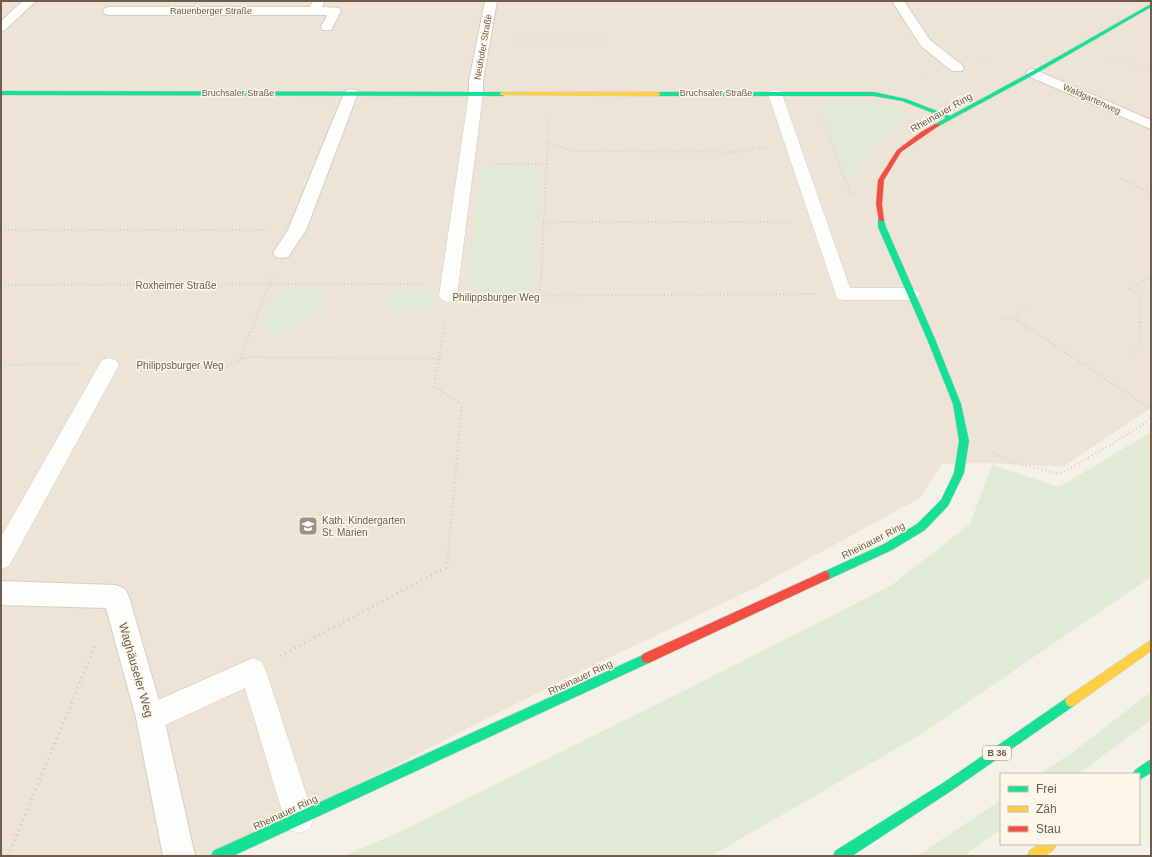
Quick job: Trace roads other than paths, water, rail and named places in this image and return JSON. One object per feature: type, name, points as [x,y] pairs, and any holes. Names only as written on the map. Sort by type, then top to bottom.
[{"type":"main road","name":"Rheinauer Ring","points":[[218,856],[888,547],[921,527],[945,503],[959,473],[964,441],[957,404],[882,227],[879,204],[881,180],[899,151],[923,133],[1034,73],[1151,4]]},
{"type":"main road","name":"Bruchsaler Straße","points":[[1,93],[874,94],[893,96],[922,105],[952,118]]},
{"type":"main road","name":"B 36","points":[[840,856],[950,785],[1151,644]]},
{"type":"main road","points":[[1140,773],[1151,765]]},
{"type":"main road","points":[[1034,856],[1049,845]]},
{"type":"street","points":[[1,27],[30,1]]},
{"type":"street","name":"Neuhofer Straße","points":[[476,93],[476,81],[491,1]]},
{"type":"street","points":[[898,1],[925,43],[957,68]]},
{"type":"street","name":"Rauenberger Straße","points":[[109,11],[317,6],[335,11],[327,27]]},
{"type":"street","name":"Waldgartenweg","points":[[1034,73],[1151,125]]},
{"type":"street","points":[[282,253],[297,230],[351,93]]},
{"type":"street","name":"Waghäuseler Weg","points":[[1,593],[116,597],[150,718],[179,856]]},
{"type":"lane","points":[[449,290],[476,93]]},
{"type":"lane","points":[[775,94],[843,294],[911,294]]},
{"type":"lane","points":[[1,559],[109,365]]},
{"type":"lane","points":[[150,718],[253,671],[299,818]]},
{"type":"place","name":"Kath. Kindergarten St. Marien","points":[[308,526]]}]
